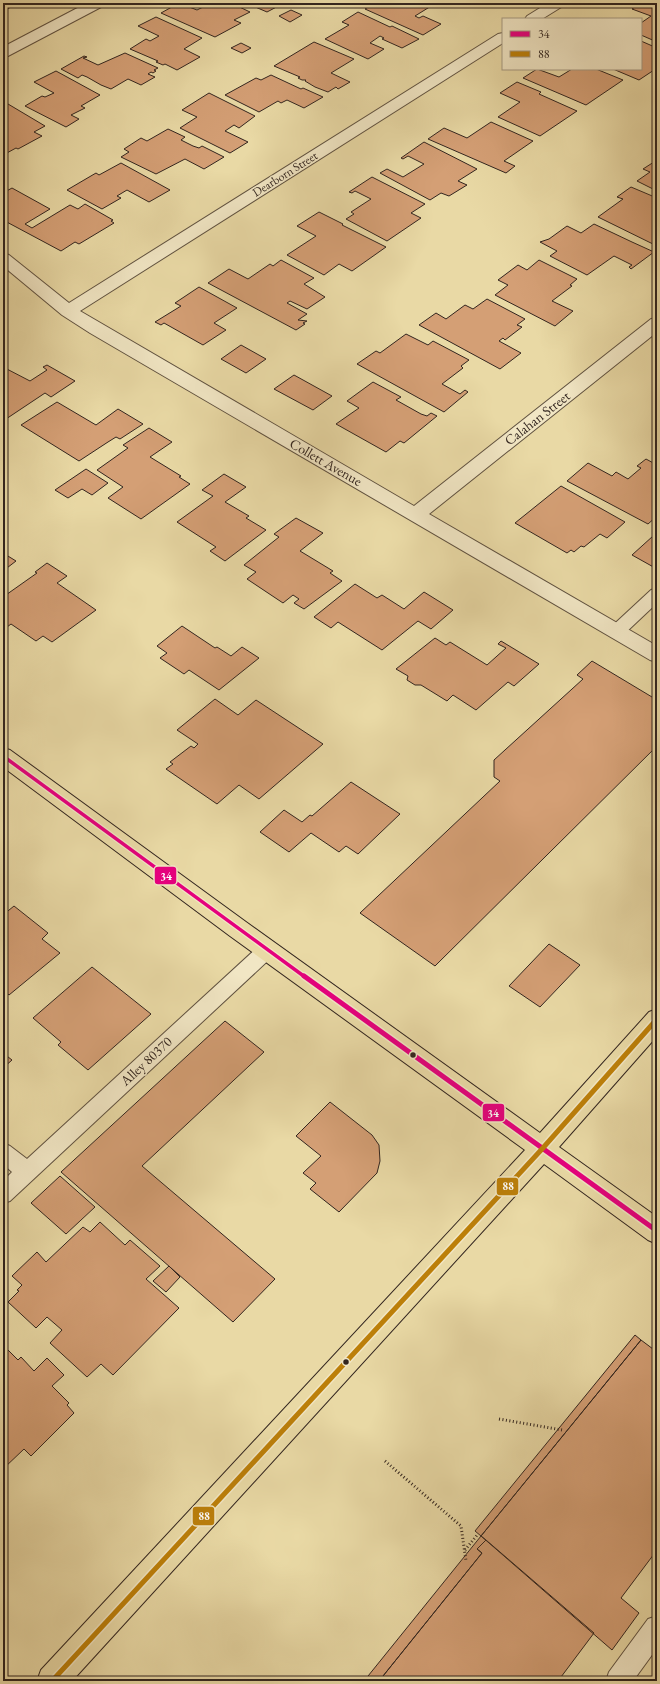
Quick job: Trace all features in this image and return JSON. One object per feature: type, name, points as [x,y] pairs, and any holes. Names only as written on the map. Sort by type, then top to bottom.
[{"type":"main road","points":[[3,756],[267,950],[657,1232]]},
{"type":"main road","points":[[52,1681],[542,1149],[657,1019]]},
{"type":"street","points":[[3,53],[98,3]]},
{"type":"street","points":[[534,18],[558,3]]},
{"type":"street","name":"Dearborn Street","points":[[68,311],[502,39]]},
{"type":"street","name":"Collett Avenue","points":[[3,258],[68,311],[103,333],[657,655]]},
{"type":"street","name":"Calahan Street","points":[[416,514],[657,323]]},
{"type":"lane","points":[[616,632],[657,594]]},
{"type":"lane","name":"Alley 80370","points":[[3,1194],[267,950]]},
{"type":"lane","points":[[3,1152],[27,1172]]},
{"type":"lane","points":[[618,1681],[657,1628]]},
{"type":"path","points":[[499,1419],[562,1430]]},
{"type":"path","points":[[385,1461],[461,1526],[466,1561]]},
{"type":"path","points":[[464,1551],[478,1534]]},
{"type":"building","points":[[3,3],[19,3],[3,11]]},
{"type":"building","points":[[179,3],[197,10],[211,3],[231,3],[250,12],[234,20],[241,23],[215,37],[161,13]]},
{"type":"building","points":[[246,3],[284,3],[267,12]]},
{"type":"building","points":[[375,3],[436,3],[415,16],[419,18],[423,16],[441,24],[423,35],[365,9]]},
{"type":"building","points":[[641,3],[657,4],[657,42],[642,35],[642,22],[651,16],[632,9]]},
{"type":"building","points":[[291,10],[302,15],[290,22],[279,16]]},
{"type":"building","points":[[358,12],[419,39],[402,48],[382,39],[384,38],[380,36],[370,43],[384,49],[368,59],[325,39],[349,25],[342,22]]},
{"type":"building","points":[[156,17],[202,38],[184,49],[200,57],[177,70],[165,64],[163,65],[156,62],[158,61],[130,49],[146,39],[150,41],[159,36],[138,26]]},
{"type":"building","points":[[642,41],[657,48],[657,62],[655,63],[657,64],[657,68],[639,80],[615,70],[642,70]]},
{"type":"building","points":[[314,42],[354,59],[331,73],[350,82],[338,89],[336,87],[328,92],[315,87],[305,81],[306,80],[298,78],[300,77],[274,66]]},
{"type":"building","points":[[241,43],[251,48],[242,53],[231,48]]},
{"type":"building","points":[[125,53],[158,68],[154,70],[156,71],[153,73],[151,72],[148,74],[155,77],[141,85],[128,79],[111,89],[82,75],[78,78],[61,69],[84,56],[87,57],[83,58],[98,65]]},
{"type":"building","points":[[535,70],[540,70],[559,77],[570,70],[598,70],[623,80],[586,105],[523,78]]},
{"type":"building","points":[[56,71],[100,95],[81,106],[85,108],[71,115],[79,119],[66,127],[25,106],[42,96],[45,97],[54,93],[34,82]]},
{"type":"building","points":[[271,75],[301,89],[303,88],[323,97],[304,108],[287,100],[281,103],[278,101],[259,112],[225,95],[256,78],[261,80]]},
{"type":"building","points":[[517,82],[541,92],[539,94],[577,111],[540,136],[498,117],[520,102],[500,93]]},
{"type":"building","points":[[209,93],[255,116],[239,128],[234,125],[225,131],[248,142],[230,153],[180,128],[197,117],[182,110]]},
{"type":"building","points":[[3,101],[45,126],[34,132],[42,136],[5,154],[3,153]]},
{"type":"building","points":[[491,122],[533,141],[504,161],[515,166],[506,173],[428,139],[444,128],[467,138]]},
{"type":"building","points":[[168,129],[185,137],[181,140],[193,146],[199,148],[202,146],[224,157],[204,169],[185,159],[156,174],[121,157],[129,152],[124,149],[141,138],[147,141]]},
{"type":"building","points":[[424,142],[477,169],[458,181],[467,185],[449,196],[441,193],[430,200],[380,173],[387,169],[403,177],[424,164],[408,156],[403,159],[401,158]]},
{"type":"building","points":[[657,160],[657,191],[637,181],[650,172],[643,169]]},
{"type":"building","points":[[121,163],[170,190],[149,202],[127,190],[117,196],[121,198],[102,209],[67,190],[96,173],[99,175]]},
{"type":"building","points":[[372,177],[425,204],[411,213],[421,218],[387,241],[346,219],[354,214],[351,212],[371,199],[355,191],[352,193],[349,192]]},
{"type":"building","points":[[631,187],[657,198],[657,221],[652,225],[657,227],[657,246],[598,217],[623,199],[617,197]]},
{"type":"building","points":[[12,188],[50,209],[25,224],[32,228],[70,205],[78,209],[85,204],[113,220],[111,221],[114,223],[79,244],[75,242],[61,251],[3,220],[3,193]]},
{"type":"building","points":[[319,212],[386,247],[352,271],[339,264],[324,275],[287,255],[316,236],[297,226]]},
{"type":"building","points":[[594,224],[654,252],[631,269],[629,267],[632,265],[614,256],[587,275],[550,256],[557,251],[540,242],[549,239],[567,226],[581,233]]},
{"type":"building","points":[[281,260],[314,278],[304,284],[325,297],[307,309],[290,301],[287,303],[307,314],[298,320],[307,321],[303,323],[305,324],[296,330],[208,283],[229,269],[248,279],[270,264],[273,266]]},
{"type":"building","points":[[539,260],[577,279],[570,285],[572,286],[552,301],[573,311],[555,326],[495,295],[508,285],[498,280],[518,265],[527,270]]},
{"type":"building","points":[[199,287],[237,308],[214,323],[226,330],[203,345],[164,323],[161,325],[155,322],[181,306],[175,303]]},
{"type":"building","points":[[487,299],[525,319],[517,325],[522,327],[505,340],[503,338],[499,341],[521,353],[500,369],[419,325],[436,313],[446,319],[465,305],[473,309]]},
{"type":"building","points":[[406,334],[428,345],[433,341],[469,360],[461,366],[463,368],[442,384],[460,394],[465,390],[468,392],[444,412],[357,364],[376,351],[380,353]]},
{"type":"building","points":[[241,345],[266,359],[246,373],[221,359]]},
{"type":"building","points":[[47,365],[75,381],[51,397],[45,393],[3,421],[3,367],[30,381],[47,370],[43,367]]},
{"type":"building","points":[[294,375],[332,396],[313,410],[274,389]]},
{"type":"building","points":[[373,382],[401,397],[396,400],[421,414],[427,416],[431,413],[437,416],[404,443],[400,441],[386,452],[336,424],[359,408],[347,401]]},
{"type":"building","points":[[57,402],[96,425],[118,409],[143,424],[120,439],[116,437],[79,461],[21,425]]},
{"type":"building","points":[[149,428],[172,442],[150,457],[181,476],[179,477],[190,484],[141,519],[108,498],[123,487],[97,470],[128,448],[123,445]]},
{"type":"building","points":[[646,459],[657,465],[657,516],[648,524],[567,481],[588,463],[612,476],[616,472],[628,479],[641,468],[637,466]]},
{"type":"building","points":[[86,469],[108,483],[92,495],[82,489],[68,498],[55,490]]},
{"type":"building","points":[[224,474],[246,487],[225,502],[249,516],[246,518],[266,530],[225,561],[210,551],[216,547],[177,522],[213,496],[202,490]]},
{"type":"building","points":[[561,486],[625,522],[607,538],[600,534],[584,547],[581,546],[574,552],[571,550],[567,553],[515,523]]},
{"type":"building","points":[[296,518],[323,533],[300,551],[333,571],[330,573],[342,581],[304,609],[294,603],[299,599],[293,595],[283,603],[247,579],[256,572],[244,565],[279,537],[274,534]]},
{"type":"building","points":[[653,536],[657,538],[657,569],[632,555]]},
{"type":"building","points":[[3,553],[16,561],[3,571]]},
{"type":"building","points":[[47,563],[67,576],[57,583],[96,610],[52,642],[43,636],[36,641],[11,624],[3,630],[3,597],[37,573],[35,572]]},
{"type":"building","points":[[355,584],[377,598],[382,595],[404,609],[424,592],[453,610],[431,629],[418,621],[382,650],[338,622],[331,628],[314,617]]},
{"type":"building","points":[[182,626],[215,648],[217,647],[231,656],[242,647],[259,658],[219,690],[189,670],[184,674],[160,658],[167,653],[157,646]]},
{"type":"building","points":[[435,638],[446,645],[450,642],[487,665],[506,648],[498,644],[501,641],[539,664],[514,686],[508,682],[476,710],[453,695],[447,701],[421,685],[415,685],[407,680],[408,676],[396,669]]},
{"type":"building","points":[[592,661],[657,700],[657,746],[435,966],[360,913],[500,781],[494,777],[494,760],[583,679],[577,675]]},
{"type":"building","points":[[215,699],[238,715],[256,700],[323,744],[259,799],[239,785],[217,804],[166,769],[173,764],[170,762],[191,746],[194,748],[198,744],[177,730]]},
{"type":"building","points":[[351,782],[400,814],[358,854],[346,846],[339,852],[311,833],[289,852],[260,832],[284,810],[302,822],[310,815],[312,816]]},
{"type":"building","points":[[14,906],[48,933],[42,939],[60,953],[9,995],[3,990],[3,915]]},
{"type":"building","points":[[549,944],[580,965],[540,1007],[509,986]]},
{"type":"building","points":[[92,967],[151,1014],[88,1070],[58,1045],[61,1042],[33,1018]]},
{"type":"building","points":[[225,1021],[264,1052],[142,1166],[275,1279],[233,1322],[61,1172]]},
{"type":"building","points":[[3,1053],[12,1060],[3,1068]]},
{"type":"building","points":[[330,1102],[372,1135],[379,1145],[380,1161],[377,1173],[339,1212],[310,1189],[316,1183],[303,1173],[321,1156],[296,1136]]},
{"type":"building","points":[[60,1176],[95,1207],[66,1234],[31,1203]]},
{"type":"building","points":[[100,1222],[125,1245],[130,1240],[160,1266],[146,1279],[179,1308],[113,1375],[101,1364],[87,1377],[50,1343],[62,1330],[47,1317],[36,1328],[8,1302],[19,1291],[17,1290],[22,1285],[12,1276],[37,1252],[46,1262],[83,1227],[90,1232]]},
{"type":"building","points":[[169,1266],[180,1277],[166,1292],[153,1281]]},
{"type":"building","points":[[635,1335],[641,1340],[481,1536],[475,1531]]},
{"type":"building","points":[[641,1340],[657,1352],[657,1550],[621,1598],[639,1613],[612,1650],[481,1536]]},
{"type":"building","points":[[8,1350],[18,1360],[21,1357],[34,1371],[47,1358],[64,1375],[52,1386],[69,1403],[67,1405],[74,1413],[31,1456],[24,1449],[3,1469],[3,1355]]},
{"type":"building","points":[[481,1536],[486,1540],[477,1549],[482,1553],[379,1681],[364,1681]]},
{"type":"building","points":[[486,1540],[594,1633],[558,1681],[379,1681],[482,1553],[477,1549]]},
{"type":"transit line","name":"34","points":[[3,756],[238,929],[657,1231]]},
{"type":"transit line","name":"88","points":[[52,1681],[542,1149],[657,1019]]}]
